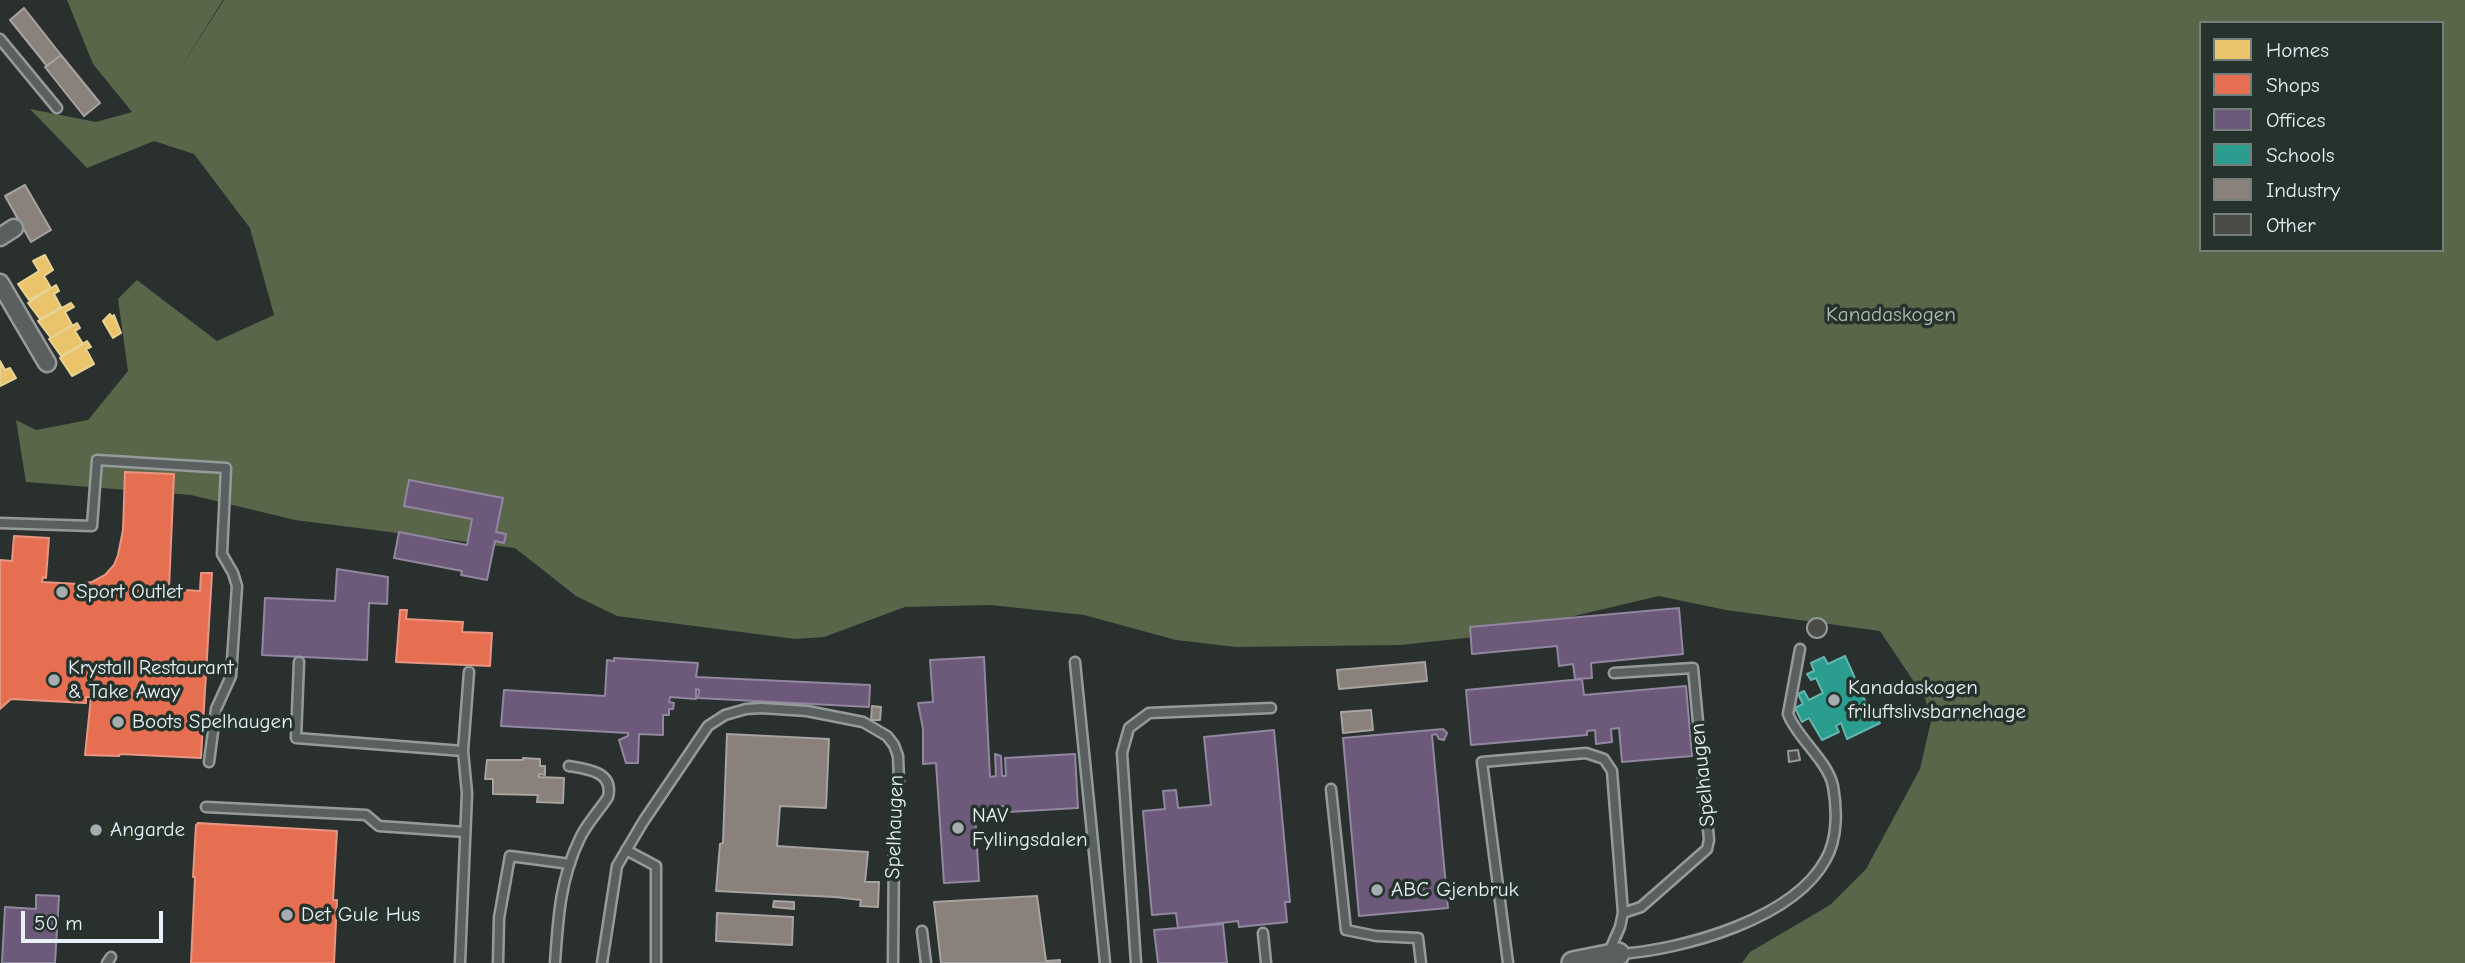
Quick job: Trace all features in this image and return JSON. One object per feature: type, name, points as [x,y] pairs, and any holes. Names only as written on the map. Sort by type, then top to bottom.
[{"type":"street","points":[[0,237],[15,228]]},
{"type":"street","points":[[0,283],[47,363]]},
{"type":"street","points":[[1573,963],[1612,955]]},
{"type":"lane","points":[[0,39],[57,107]]},
{"type":"lane","points":[[0,524],[92,526],[97,460],[226,468],[222,554],[237,586],[230,676],[216,709],[209,762]]},
{"type":"lane","points":[[1508,963],[1482,762],[1586,753],[1604,759],[1612,771],[1623,913],[1612,955],[1705,938],[1738,927],[1792,896],[1817,873],[1828,856],[1836,829],[1831,778],[1788,714],[1800,649]]},
{"type":"lane","points":[[299,662],[296,738],[463,751]]},
{"type":"lane","points":[[1075,662],[1105,963]]},
{"type":"lane","name":"Spelhaugen","points":[[1614,673],[1693,668],[1709,840],[1707,849],[1641,907],[1623,913]]},
{"type":"lane","points":[[460,963],[467,793],[463,751],[469,672]]},
{"type":"lane","points":[[1136,963],[1122,753],[1129,728],[1149,713],[1271,708]]},
{"type":"lane","name":"Spelhaugen","points":[[602,963],[617,866],[626,850],[708,726],[725,715],[746,709],[807,711],[863,722],[887,736],[894,745],[898,756],[899,781],[894,848],[893,963]]},
{"type":"lane","points":[[555,963],[560,896],[570,864],[580,838],[610,790],[608,782],[596,772],[569,766]]},
{"type":"lane","points":[[1331,789],[1346,930],[1376,936],[1418,938],[1421,963]]},
{"type":"lane","points":[[206,807],[366,815],[379,827],[465,832]]},
{"type":"lane","points":[[626,850],[656,866],[656,963]]},
{"type":"lane","points":[[499,963],[499,918],[510,856],[570,864]]},
{"type":"lane","points":[[922,931],[926,963]]},
{"type":"lane","points":[[1263,933],[1266,963]]},
{"type":"green space","name":"Kanadaskogen","points":[[67,0],[223,0],[174,78],[224,0],[2465,0],[2465,963],[1742,963],[1750,952],[1830,905],[1866,869],[1920,769],[1931,721],[1925,698],[1880,631],[1726,610],[1659,596],[1493,635],[1401,645],[1236,647],[1176,640],[1084,615],[991,605],[905,607],[824,637],[795,639],[617,616],[576,596],[515,548],[295,520],[191,495],[26,482],[16,420],[36,430],[88,420],[128,371],[118,299],[137,280],[217,341],[274,315],[250,228],[194,154],[154,141],[87,168],[30,109],[96,122],[132,112],[93,64]]},
{"type":"building: Homes","points":[[45,255],[53,270],[44,276],[51,288],[29,300],[18,284],[39,271],[33,261]]},
{"type":"building: Homes","points":[[56,285],[59,291],[54,294],[61,307],[40,319],[28,303]]},
{"type":"building: Homes","points":[[71,303],[74,307],[65,312],[72,325],[51,338],[38,321]]},
{"type":"building: Homes","points":[[110,314],[112,317],[114,315],[121,333],[113,338],[103,321]]},
{"type":"building: Homes","points":[[77,323],[80,328],[75,331],[83,344],[61,356],[49,339]]},
{"type":"building: Homes","points":[[87,341],[91,347],[86,349],[94,364],[72,376],[60,358]]},
{"type":"building: Homes","points":[[0,361],[5,370],[10,368],[16,378],[0,386]]},
{"type":"building: Shops","points":[[125,472],[174,474],[169,589],[200,591],[201,573],[212,573],[201,758],[85,755],[91,697],[86,697],[86,703],[11,699],[0,709],[0,560],[12,561],[14,536],[49,538],[46,578],[43,577],[42,582],[79,584],[92,582],[105,575],[118,555],[123,530]]},
{"type":"building: Shops","points":[[400,610],[407,610],[406,619],[463,622],[462,632],[492,633],[490,666],[396,662]]},
{"type":"building: Shops","points":[[198,823],[337,831],[333,900],[337,900],[334,963],[191,963],[193,877]]},
{"type":"building: Offices","points":[[409,480],[503,498],[496,532],[506,534],[504,543],[495,541],[487,580],[461,575],[462,571],[394,558],[399,532],[467,545],[472,519],[404,506]]},
{"type":"building: Offices","points":[[337,569],[388,577],[387,604],[369,603],[367,660],[262,655],[265,598],[335,601]]},
{"type":"building: Offices","points":[[1679,608],[1683,654],[1591,663],[1592,678],[1575,679],[1573,664],[1559,666],[1557,646],[1472,654],[1470,627]]},
{"type":"building: Offices","points":[[984,657],[990,777],[996,776],[995,754],[1001,756],[1002,776],[1006,776],[1005,758],[1075,754],[1078,808],[1008,812],[1008,806],[992,807],[993,812],[975,813],[979,881],[944,883],[936,763],[923,764],[923,729],[918,703],[933,702],[930,660]]},
{"type":"building: Offices","points":[[614,658],[698,663],[696,677],[870,685],[869,707],[698,698],[699,690],[696,689],[696,699],[670,697],[669,702],[674,703],[673,709],[669,709],[669,715],[663,715],[663,735],[639,734],[638,763],[626,763],[619,740],[628,736],[628,733],[501,726],[504,690],[605,696],[607,660],[614,661]]},
{"type":"building: Offices","points":[[1582,679],[1584,695],[1686,686],[1692,756],[1622,762],[1619,728],[1611,729],[1612,742],[1596,744],[1595,730],[1587,731],[1587,735],[1471,745],[1466,690]]},
{"type":"building: Offices","points":[[1443,729],[1447,733],[1444,740],[1439,739],[1436,734],[1432,735],[1448,908],[1359,916],[1343,738]]},
{"type":"building: Offices","points":[[1274,730],[1290,902],[1285,902],[1287,922],[1239,927],[1238,921],[1178,928],[1176,913],[1152,915],[1143,811],[1165,809],[1163,791],[1176,790],[1178,808],[1211,805],[1204,737]]},
{"type":"building: Offices","points":[[36,895],[59,896],[55,963],[2,963],[5,907],[36,909]]},
{"type":"building: Offices","points":[[1223,924],[1227,963],[1158,963],[1154,930]]},
{"type":"building: Schools","points":[[1845,656],[1871,714],[1874,712],[1880,723],[1847,739],[1841,723],[1836,726],[1839,732],[1822,740],[1809,718],[1802,722],[1795,708],[1803,704],[1798,694],[1804,691],[1809,700],[1823,693],[1816,678],[1811,680],[1807,674],[1814,671],[1811,663],[1824,657],[1828,664]]},
{"type":"building: Industry","points":[[24,8],[61,55],[47,66],[10,20]]},
{"type":"building: Industry","points":[[61,55],[100,103],[84,116],[45,67]]},
{"type":"building: Industry","points":[[25,185],[51,230],[31,242],[5,196]]},
{"type":"building: Industry","points":[[1425,662],[1427,681],[1339,689],[1337,670]]},
{"type":"building: Industry","points":[[872,706],[881,707],[880,720],[871,720]]},
{"type":"building: Industry","points":[[1371,710],[1373,730],[1343,733],[1341,712]]},
{"type":"building: Industry","points":[[727,734],[829,739],[826,808],[780,806],[777,846],[868,852],[865,882],[879,882],[878,907],[860,906],[861,900],[835,897],[716,891],[720,844],[723,843]]},
{"type":"building: Industry","points":[[540,759],[540,766],[545,766],[545,775],[539,774],[539,777],[564,778],[563,803],[537,802],[538,795],[493,794],[493,779],[485,779],[487,760]]},
{"type":"building: Industry","points":[[1037,896],[1046,961],[1060,960],[1060,963],[941,963],[934,902]]},
{"type":"building: Industry","points":[[774,901],[794,902],[794,909],[773,907]]},
{"type":"building: Industry","points":[[717,913],[793,917],[792,945],[716,941]]},
{"type":"building: Other","points":[[1813,618],[1821,618],[1827,628],[1821,638],[1813,638],[1807,632],[1807,624]]},
{"type":"building: Other","points":[[1798,750],[1800,760],[1789,762],[1788,751]]},
{"type":"place","name":"Sport Outlet","points":[[62,592]]},
{"type":"place","name":"Krystall Restaurant & Take Away","points":[[54,680]]},
{"type":"place","name":"Kanadaskogen friluftslivsbarnehage","points":[[1834,700]]},
{"type":"place","name":"Boots Spelhaugen","points":[[118,722]]},
{"type":"place","name":"NAV Fyllingsdalen","points":[[958,828]]},
{"type":"place","name":"Angarde","points":[[96,830]]},
{"type":"place","name":"ABC Gjenbruk","points":[[1377,890]]},
{"type":"place","name":"Det Gule Hus","points":[[287,915]]}]
